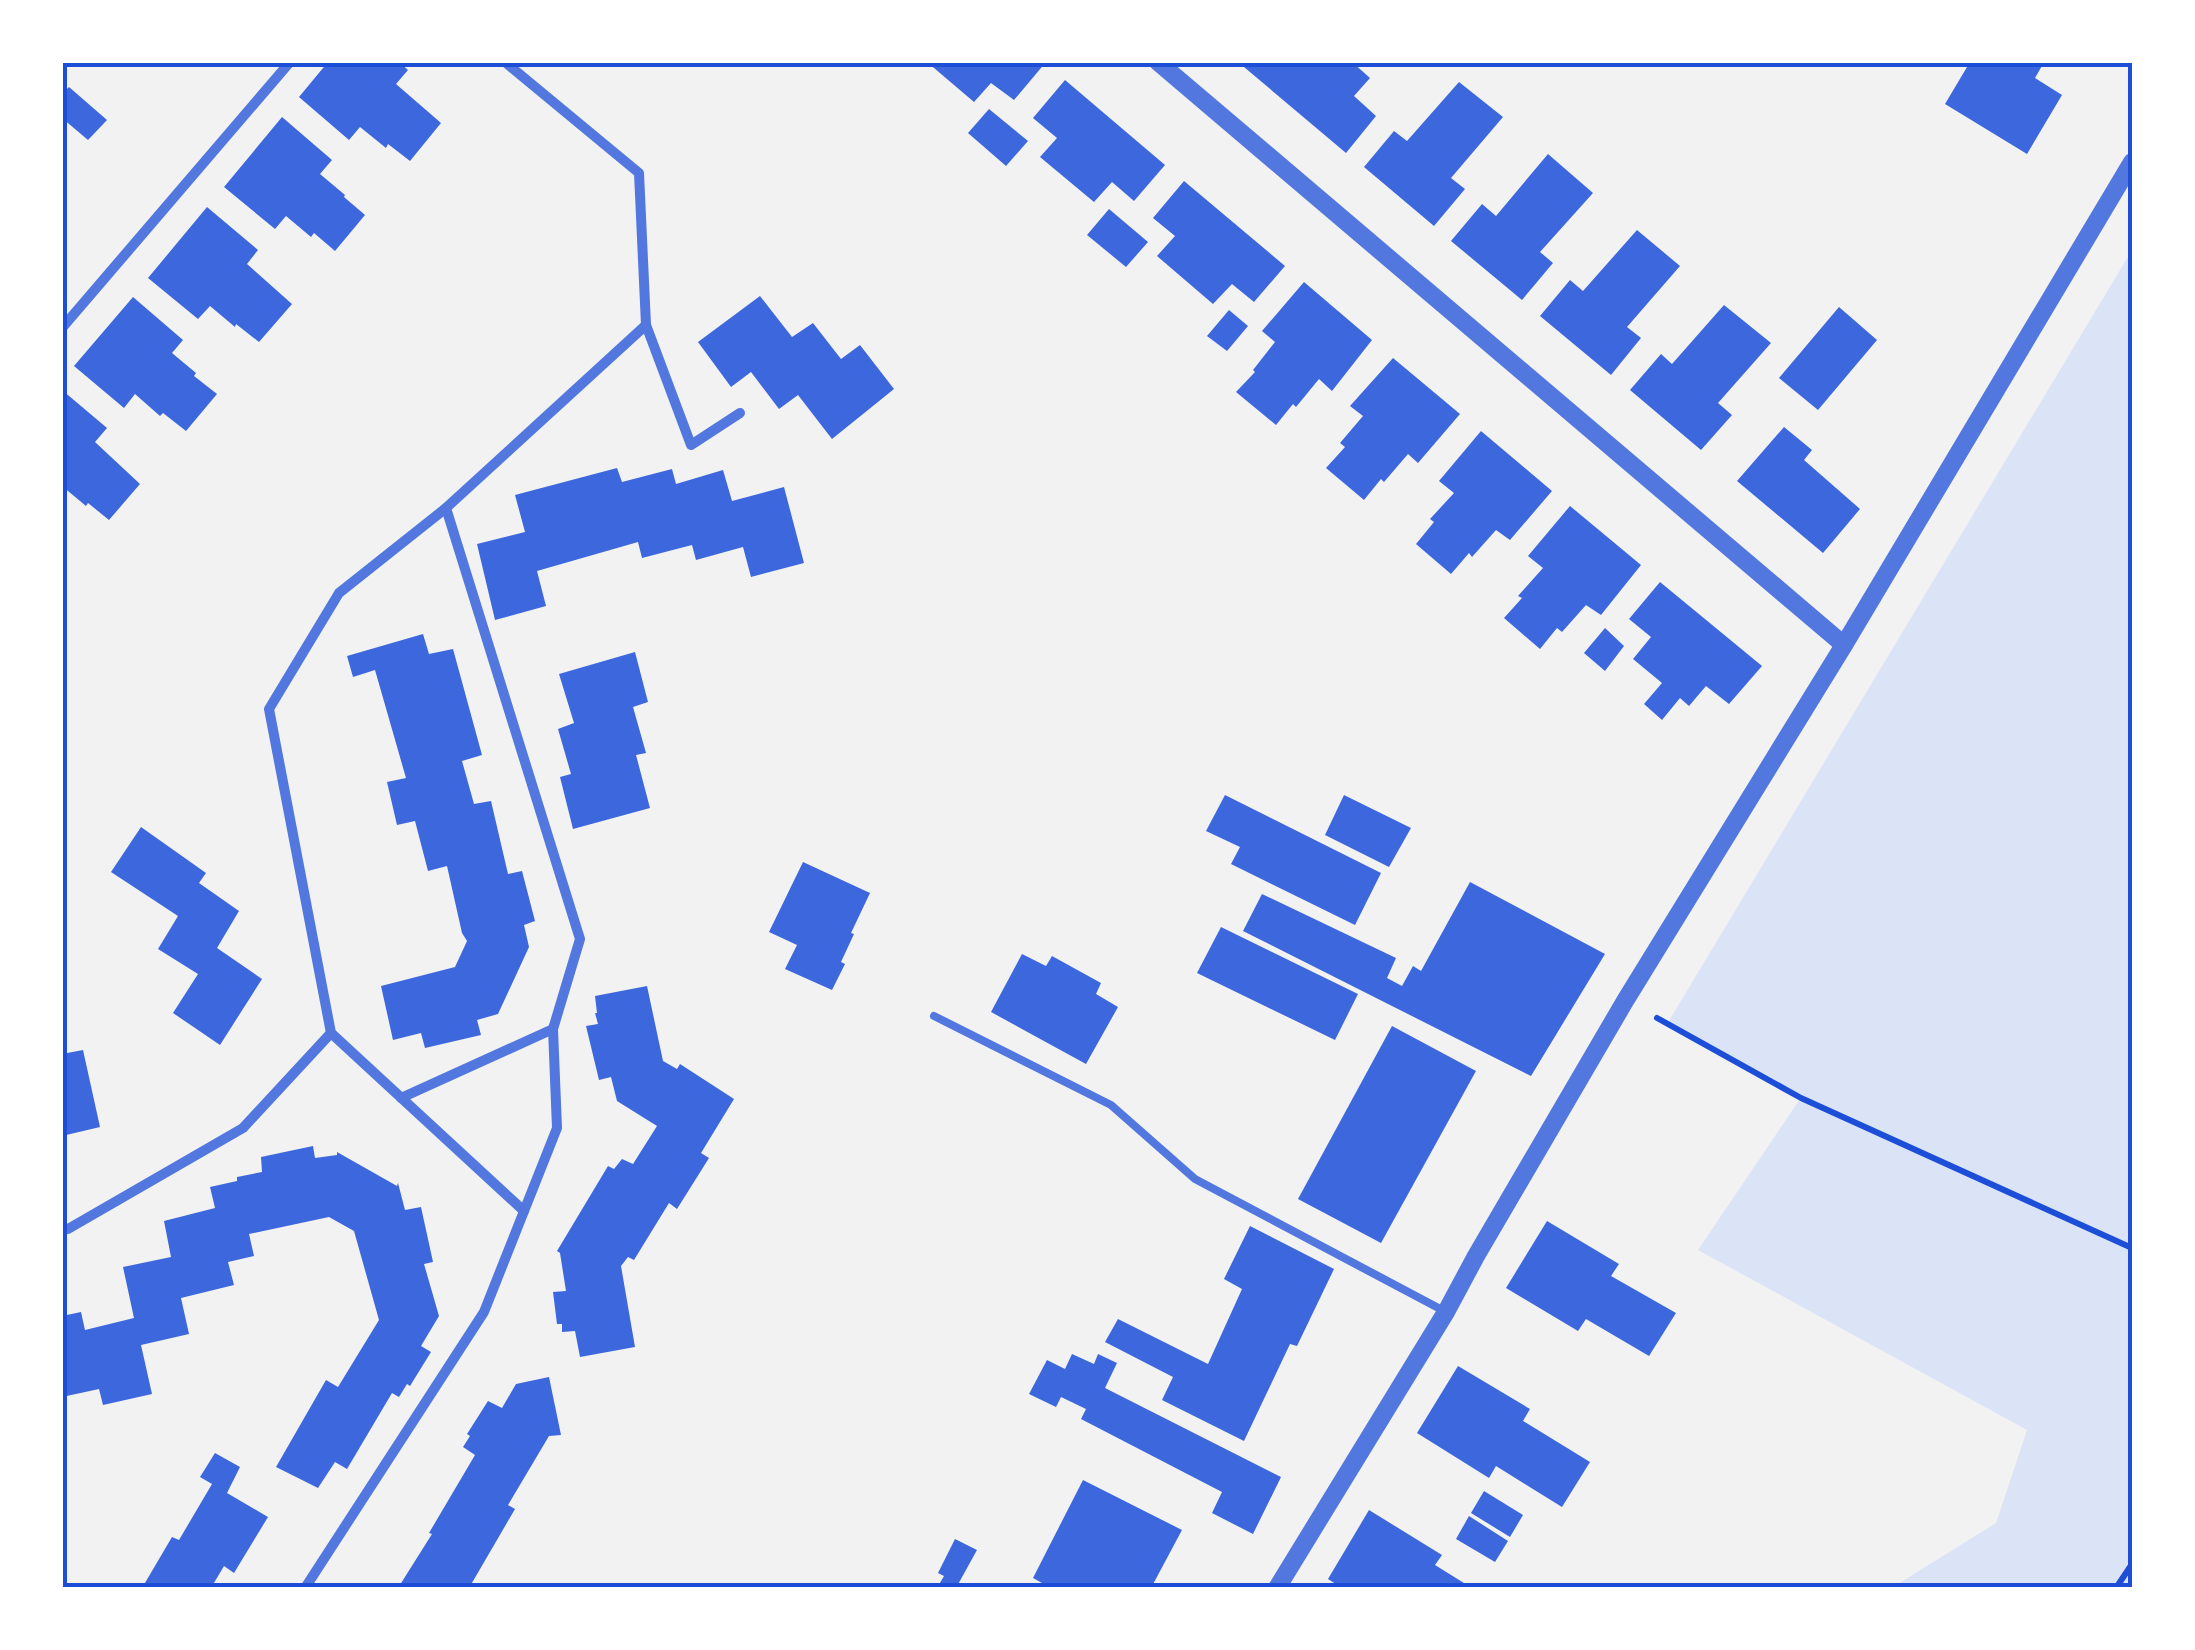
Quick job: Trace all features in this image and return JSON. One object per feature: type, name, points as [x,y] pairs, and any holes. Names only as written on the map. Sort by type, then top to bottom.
[{"type":"street","points":[[62,328],[290,62]]},
{"type":"street","points":[[504,62],[638,173],[646,325],[691,445],[740,413]]},
{"type":"street","points":[[1158,62],[1844,645]]},
{"type":"street","points":[[1277,1588],[1446,1312],[1625,1001],[1844,645],[2132,162]]},
{"type":"street","points":[[524,1212],[332,1033],[269,709],[339,593],[446,508],[646,325]]},
{"type":"street","points":[[305,1588],[484,1312],[557,1128],[553,1028],[580,939],[446,508]]},
{"type":"street","points":[[400,1098],[553,1028]]},
{"type":"street","points":[[68,1230],[243,1128],[332,1033]]},
{"type":"lane","points":[[934,1016],[1110,1105],[1196,1180],[1446,1312]]},
{"type":"path","points":[[1625,1001],[1801,1098],[2132,1248]]},
{"type":"path","points":[[2116,1588],[2132,1564]]},
{"type":"shaded area","points":[[2132,250],[2132,1587],[1893,1587],[1996,1523],[2027,1430],[1698,1250],[1800,1099],[1667,1024]]},
{"type":"building","points":[[328,62],[399,62],[408,70],[396,84],[441,123],[410,161],[360,127],[349,140],[299,97]]},
{"type":"building","points":[[927,62],[1046,62],[1014,100],[991,83],[974,102]]},
{"type":"building","points":[[1248,62],[1352,62],[1370,78],[1354,96],[1376,116],[1346,153],[1244,67]]},
{"type":"building","points":[[1970,62],[2043,64],[2035,78],[2062,95],[2027,154],[1945,104]]},
{"type":"building","points":[[1065,80],[1165,165],[1134,201],[1112,182],[1094,202],[1040,157],[1057,138],[1033,118]]},
{"type":"building","points":[[1459,82],[1503,117],[1451,178],[1465,189],[1434,226],[1364,167],[1394,131],[1407,141]]},
{"type":"building","points":[[69,87],[107,120],[88,140],[62,118],[62,94]]},
{"type":"building","points":[[989,109],[1028,141],[1006,166],[968,133]]},
{"type":"building","points":[[282,117],[332,160],[320,174],[365,215],[335,251],[286,216],[275,229],[224,187]]},
{"type":"building","points":[[1548,154],[1593,193],[1540,252],[1553,263],[1522,300],[1451,241],[1482,204],[1496,216]]},
{"type":"building","points":[[1184,181],[1285,266],[1254,302],[1232,284],[1213,304],[1157,256],[1175,236],[1153,218]]},
{"type":"building","points":[[207,207],[258,250],[247,264],[292,304],[259,342],[210,306],[198,319],[148,278]]},
{"type":"building","points":[[1109,209],[1148,242],[1126,267],[1087,235]]},
{"type":"building","points":[[1637,230],[1680,266],[1627,327],[1641,338],[1611,375],[1540,316],[1570,280],[1583,291]]},
{"type":"building","points":[[1304,282],[1372,340],[1332,391],[1319,379],[1276,425],[1236,392],[1275,342],[1262,331]]},
{"type":"building","points":[[760,296],[792,337],[813,323],[841,359],[860,345],[894,389],[832,439],[798,395],[779,409],[751,372],[731,387],[698,342]]},
{"type":"building","points":[[133,297],[183,340],[172,353],[217,394],[186,431],[163,413],[160,416],[135,394],[124,408],[74,366]]},
{"type":"building","points":[[1724,305],[1771,343],[1718,403],[1732,415],[1701,450],[1630,390],[1661,354],[1672,364]]},
{"type":"building","points":[[1839,307],[1877,340],[1818,410],[1779,378]]},
{"type":"building","points":[[1229,310],[1248,326],[1227,351],[1207,336]]},
{"type":"building","points":[[1393,358],[1460,414],[1418,463],[1408,454],[1364,500],[1326,468],[1345,447],[1340,443],[1363,416],[1350,406]]},
{"type":"building","points":[[62,390],[107,428],[95,442],[140,484],[109,520],[62,486]]},
{"type":"building","points":[[1784,427],[1812,450],[1804,460],[1860,509],[1823,553],[1737,481]]},
{"type":"building","points":[[1481,431],[1552,491],[1510,540],[1496,530],[1451,574],[1416,544],[1434,522],[1430,519],[1454,493],[1439,481]]},
{"type":"building","points":[[617,468],[622,482],[672,469],[676,484],[723,470],[732,501],[784,487],[804,563],[751,577],[743,547],[696,560],[692,545],[642,558],[638,542],[537,571],[546,606],[495,620],[477,544],[525,532],[515,495]]},
{"type":"building","points":[[1570,506],[1641,565],[1601,615],[1586,605],[1562,632],[1557,628],[1540,649],[1504,618],[1543,568],[1528,556]]},
{"type":"building","points":[[1660,582],[1762,666],[1729,704],[1706,686],[1689,706],[1680,698],[1662,720],[1644,704],[1662,683],[1633,659],[1651,637],[1629,619]]},
{"type":"building","points":[[1605,628],[1624,646],[1605,671],[1584,653]]},
{"type":"building","points":[[423,634],[429,654],[453,649],[482,755],[462,761],[474,804],[491,801],[508,874],[522,871],[535,921],[524,925],[529,947],[498,1014],[477,1020],[481,1035],[425,1048],[421,1033],[393,1040],[381,986],[455,967],[467,941],[447,866],[428,871],[415,821],[397,825],[387,782],[406,778],[375,670],[353,677],[347,656]]},
{"type":"building","points":[[635,652],[648,702],[633,707],[646,753],[636,755],[650,808],[573,829],[560,777],[571,774],[558,729],[574,723],[559,674]]},
{"type":"building","points":[[1225,795],[1381,873],[1355,925],[1231,864],[1240,847],[1206,831]]},
{"type":"building","points":[[1344,795],[1411,828],[1389,867],[1325,835]]},
{"type":"building","points":[[141,827],[206,873],[199,883],[239,911],[217,948],[262,979],[220,1045],[173,1013],[198,974],[158,949],[178,916],[111,872]]},
{"type":"building","points":[[803,862],[870,893],[851,933],[854,934],[841,962],[845,964],[832,990],[785,969],[797,945],[769,932]]},
{"type":"building","points":[[1470,882],[1605,954],[1531,1076],[1243,931],[1262,894],[1396,958],[1387,978],[1402,986],[1413,966],[1421,971]]},
{"type":"building","points":[[1221,927],[1358,994],[1335,1040],[1197,973]]},
{"type":"building","points":[[1022,954],[1046,966],[1052,956],[1101,983],[1096,994],[1118,1007],[1086,1064],[991,1012]]},
{"type":"building","points":[[647,986],[663,1061],[677,1069],[680,1064],[734,1099],[701,1153],[709,1158],[677,1209],[669,1203],[634,1260],[628,1257],[621,1266],[635,1347],[580,1357],[575,1331],[562,1332],[562,1324],[557,1324],[553,1292],[566,1291],[557,1251],[608,1166],[614,1169],[622,1159],[633,1164],[657,1126],[617,1101],[611,1077],[599,1080],[586,1026],[598,1024],[595,996]]},
{"type":"building","points":[[1392,1026],[1476,1071],[1381,1243],[1298,1199]]},
{"type":"building","points":[[83,1050],[100,1127],[62,1136],[62,1054]]},
{"type":"building","points":[[313,1146],[315,1158],[337,1152],[397,1186],[398,1183],[405,1210],[421,1207],[433,1262],[424,1264],[439,1316],[421,1346],[431,1352],[410,1386],[407,1384],[399,1397],[392,1393],[347,1469],[335,1462],[318,1488],[276,1467],[326,1380],[338,1387],[379,1320],[354,1231],[329,1217],[249,1234],[254,1256],[228,1262],[234,1285],[181,1298],[189,1334],[141,1345],[152,1394],[103,1405],[99,1389],[62,1397],[62,1316],[81,1312],[85,1330],[134,1318],[123,1267],[171,1257],[164,1221],[215,1208],[210,1187],[262,1172],[261,1157]]},
{"type":"building","points":[[1547,1221],[1619,1264],[1611,1276],[1676,1313],[1649,1356],[1586,1319],[1578,1331],[1506,1288]]},
{"type":"building","points":[[1250,1226],[1334,1269],[1297,1346],[1290,1344],[1244,1441],[1162,1400],[1173,1377],[1105,1342],[1118,1319],[1208,1364],[1242,1289],[1224,1279]]},
{"type":"building","points":[[1072,1354],[1094,1364],[1098,1354],[1117,1363],[1105,1388],[1281,1477],[1253,1534],[1212,1513],[1222,1492],[1081,1419],[1086,1409],[1061,1397],[1056,1407],[1029,1394],[1047,1360],[1065,1369]]},
{"type":"building","points":[[1458,1366],[1530,1409],[1523,1421],[1590,1462],[1562,1507],[1496,1466],[1489,1478],[1417,1433]]},
{"type":"building","points":[[549,1377],[561,1435],[549,1436],[508,1505],[515,1509],[469,1588],[398,1588],[475,1455],[463,1447],[488,1401],[502,1408],[516,1384]]},
{"type":"building","points":[[215,1453],[240,1467],[227,1493],[268,1517],[234,1573],[224,1566],[211,1588],[142,1588],[172,1537],[179,1540],[212,1484],[200,1477]]},
{"type":"building","points":[[1083,1480],[1182,1530],[1151,1588],[1051,1588],[1033,1578]]},
{"type":"building","points":[[1484,1491],[1523,1515],[1510,1537],[1471,1513]]},
{"type":"building","points":[[1369,1510],[1442,1555],[1435,1565],[1472,1588],[1342,1588],[1328,1579]]},
{"type":"building","points":[[1469,1516],[1508,1541],[1495,1562],[1456,1539]]},
{"type":"building","points":[[955,1539],[977,1550],[956,1588],[937,1588],[944,1576],[938,1573]]}]
